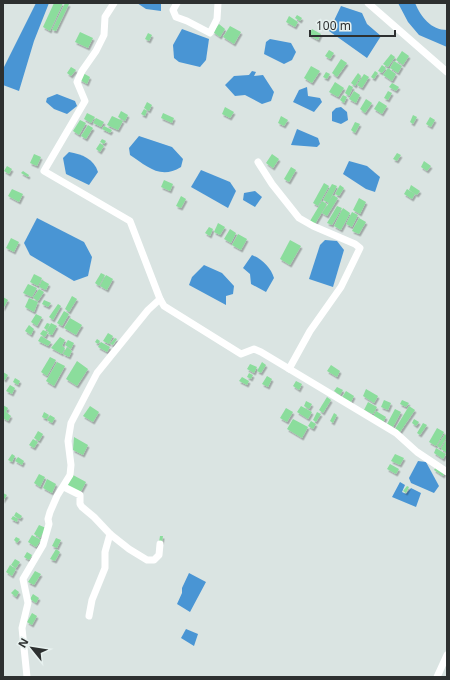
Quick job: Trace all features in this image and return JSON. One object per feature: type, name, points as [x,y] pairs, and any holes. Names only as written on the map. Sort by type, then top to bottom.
[{"type":"street","points":[[114,3],[105,17],[104,35],[77,82],[85,101],[44,171],[130,221],[164,306],[241,354],[254,349],[289,369],[396,433],[417,452],[447,472]]},
{"type":"street","points":[[177,3],[173,10],[176,17],[210,33],[216,19],[218,3]]},
{"type":"street","points":[[368,3],[447,72]]},
{"type":"street","points":[[258,162],[272,184],[299,218],[313,226],[355,244],[360,248],[341,287],[310,331],[289,369]]},
{"type":"street","points":[[27,677],[22,628],[28,603],[23,579],[43,545],[49,524],[48,519],[50,512],[57,496],[64,487],[70,475],[71,465],[68,441],[71,423],[97,373],[148,310],[160,299]]},
{"type":"street","points":[[64,487],[80,495],[80,504],[82,507],[110,534],[129,549],[147,560],[154,560],[159,555],[160,544]]},
{"type":"street","points":[[89,616],[92,600],[105,568],[105,552],[110,534]]},
{"type":"street","points":[[437,677],[447,655]]},
{"type":"water","points":[[36,3],[49,3],[34,41],[19,91],[3,85],[3,69]]},
{"type":"water","points":[[137,3],[161,3],[161,11],[146,9]]},
{"type":"water","points":[[398,3],[415,3],[427,22],[436,28],[447,30],[447,47],[419,35],[408,22]]},
{"type":"water","points":[[341,6],[362,13],[367,24],[381,36],[367,58],[329,31]]},
{"type":"water","points":[[182,29],[209,39],[206,60],[200,67],[179,62],[174,58],[173,45]]},
{"type":"water","points":[[270,39],[291,43],[296,52],[292,60],[284,64],[264,54],[266,42]]},
{"type":"water","points":[[252,71],[256,72],[254,76],[263,75],[274,92],[271,101],[262,104],[245,95],[235,96],[225,85],[234,76],[249,75]]},
{"type":"water","points":[[307,87],[308,96],[320,98],[322,102],[314,112],[293,102],[299,90]]},
{"type":"water","points":[[57,94],[75,101],[77,106],[67,114],[54,109],[46,102],[47,98]]},
{"type":"water","points":[[341,107],[347,112],[348,120],[341,124],[332,121],[332,112],[336,108]]},
{"type":"water","points":[[297,129],[318,138],[320,144],[317,147],[291,145]]},
{"type":"water","points":[[139,136],[172,147],[183,159],[181,167],[173,171],[160,172],[148,167],[130,155],[129,148]]},
{"type":"water","points":[[69,152],[87,158],[96,167],[98,172],[89,185],[66,174],[63,158]]},
{"type":"water","points":[[349,161],[367,166],[380,177],[375,192],[366,189],[343,174]]},
{"type":"water","points":[[201,170],[230,182],[236,191],[228,208],[191,187]]},
{"type":"water","points":[[255,191],[262,197],[255,207],[243,200],[244,193]]},
{"type":"water","points":[[37,218],[84,242],[92,257],[88,276],[74,281],[30,255],[24,243]]},
{"type":"water","points":[[325,240],[337,241],[344,250],[333,287],[309,279],[320,245]]},
{"type":"water","points":[[252,255],[266,264],[273,274],[274,278],[266,292],[251,284],[250,274],[243,268]]},
{"type":"water","points":[[204,265],[222,273],[234,286],[233,294],[226,296],[226,305],[189,285],[192,277]]},
{"type":"water","points":[[418,461],[426,462],[439,486],[434,493],[411,483],[409,478]]},
{"type":"water","points":[[400,482],[405,485],[402,492],[406,494],[411,488],[421,493],[416,507],[392,497]]},
{"type":"water","points":[[189,573],[206,582],[190,612],[177,604]]},
{"type":"water","points":[[186,629],[198,634],[194,646],[181,638]]},
{"type":"building","points":[[54,3],[63,3],[50,31],[43,27]]},
{"type":"building","points":[[65,3],[69,4],[56,31],[52,30]]},
{"type":"building","points":[[297,15],[302,18],[300,21],[295,18]]},
{"type":"building","points":[[289,16],[298,22],[295,27],[286,22]]},
{"type":"building","points":[[219,24],[225,29],[220,37],[213,32]]},
{"type":"building","points":[[230,26],[241,32],[234,44],[223,37]]},
{"type":"building","points":[[312,29],[321,34],[318,40],[309,35]]},
{"type":"building","points":[[80,32],[93,38],[88,48],[75,42]]},
{"type":"building","points":[[148,33],[152,35],[149,41],[145,39]]},
{"type":"building","points":[[329,50],[334,53],[330,59],[325,56]]},
{"type":"building","points":[[402,51],[409,56],[403,65],[396,60]]},
{"type":"building","points":[[391,54],[395,57],[388,67],[383,64]]},
{"type":"building","points":[[341,59],[347,63],[337,77],[332,73]]},
{"type":"building","points":[[394,61],[402,66],[398,73],[390,68]]},
{"type":"building","points":[[382,65],[386,68],[382,73],[378,71]]},
{"type":"building","points":[[311,66],[320,71],[312,83],[304,78]]},
{"type":"building","points":[[71,67],[76,70],[71,76],[67,73]]},
{"type":"building","points":[[388,68],[396,74],[392,81],[383,75]]},
{"type":"building","points":[[375,71],[378,73],[374,79],[371,77]]},
{"type":"building","points":[[326,72],[330,74],[327,79],[323,77]]},
{"type":"building","points":[[83,73],[90,77],[87,84],[80,80]]},
{"type":"building","points":[[358,73],[361,76],[355,86],[351,83]]},
{"type":"building","points":[[364,74],[369,77],[362,88],[357,85]]},
{"type":"building","points":[[335,82],[344,88],[338,97],[329,92]]},
{"type":"building","points":[[392,83],[399,87],[396,91],[389,87]]},
{"type":"building","points":[[349,85],[353,87],[349,96],[345,93]]},
{"type":"building","points":[[354,91],[360,95],[356,103],[349,99]]},
{"type":"building","points":[[388,91],[392,93],[388,100],[384,98]]},
{"type":"building","points":[[343,95],[347,97],[344,103],[340,100]]},
{"type":"building","points":[[366,99],[372,103],[365,113],[360,109]]},
{"type":"building","points":[[379,101],[387,106],[382,114],[374,109]]},
{"type":"building","points":[[147,102],[152,105],[149,111],[144,108]]},
{"type":"building","points":[[225,107],[234,112],[230,118],[222,114]]},
{"type":"building","points":[[144,109],[147,111],[145,116],[141,114]]},
{"type":"building","points":[[121,111],[128,115],[125,121],[118,117]]},
{"type":"building","points":[[87,113],[95,117],[91,123],[84,119]]},
{"type":"building","points":[[163,113],[174,118],[172,123],[161,118]]},
{"type":"building","points":[[413,115],[417,117],[413,124],[410,122]]},
{"type":"building","points":[[112,116],[123,121],[118,130],[107,125]]},
{"type":"building","points":[[281,116],[288,120],[284,126],[278,123]]},
{"type":"building","points":[[430,117],[435,120],[431,127],[426,124]]},
{"type":"building","points":[[96,118],[104,122],[101,127],[93,123]]},
{"type":"building","points":[[80,120],[86,123],[79,135],[73,131]]},
{"type":"building","points":[[355,122],[360,124],[355,133],[351,130]]},
{"type":"building","points":[[88,125],[93,128],[86,139],[81,136]]},
{"type":"building","points":[[104,126],[112,130],[110,133],[102,129]]},
{"type":"building","points":[[102,139],[106,141],[104,144],[100,142]]},
{"type":"building","points":[[100,143],[104,146],[100,152],[96,149]]},
{"type":"building","points":[[397,153],[401,155],[397,161],[393,159]]},
{"type":"building","points":[[34,154],[41,157],[37,166],[30,163]]},
{"type":"building","points":[[272,154],[279,159],[273,168],[266,163]]},
{"type":"building","points":[[424,161],[431,166],[427,171],[421,167]]},
{"type":"building","points":[[7,166],[12,169],[9,174],[4,171]]},
{"type":"building","points":[[291,167],[296,170],[289,182],[284,179]]},
{"type":"building","points":[[23,171],[29,175],[28,177],[21,173]]},
{"type":"building","points":[[164,180],[173,184],[170,191],[161,187]]},
{"type":"building","points":[[324,183],[329,186],[318,206],[313,203]]},
{"type":"building","points":[[332,184],[337,186],[329,201],[333,195],[338,198],[327,216],[322,213],[329,203],[323,200]]},
{"type":"building","points":[[340,185],[344,188],[339,196],[335,194]]},
{"type":"building","points":[[411,185],[420,191],[417,195],[409,190]]},
{"type":"building","points":[[12,189],[23,194],[19,202],[8,196]]},
{"type":"building","points":[[407,189],[415,194],[412,199],[404,194]]},
{"type":"building","points":[[181,196],[186,199],[181,208],[176,206]]},
{"type":"building","points":[[359,198],[366,202],[360,214],[353,210]]},
{"type":"building","points":[[322,201],[327,204],[315,224],[310,221]]},
{"type":"building","points":[[337,206],[342,208],[332,225],[327,223]]},
{"type":"building","points":[[343,208],[350,213],[341,230],[334,226]]},
{"type":"building","points":[[352,212],[358,215],[352,227],[346,224]]},
{"type":"building","points":[[359,218],[366,222],[359,234],[352,231]]},
{"type":"building","points":[[218,223],[225,227],[220,235],[214,232]]},
{"type":"building","points":[[209,227],[213,229],[210,236],[205,233]]},
{"type":"building","points":[[230,229],[236,233],[231,243],[224,239]]},
{"type":"building","points":[[238,234],[247,239],[241,250],[232,245]]},
{"type":"building","points":[[11,238],[19,242],[14,252],[6,248]]},
{"type":"building","points":[[290,240],[301,246],[290,265],[280,259]]},
{"type":"building","points":[[101,273],[105,275],[99,286],[95,283]]},
{"type":"building","points":[[34,274],[42,278],[38,286],[30,282]]},
{"type":"building","points":[[106,275],[113,279],[107,290],[100,286]]},
{"type":"building","points":[[42,280],[49,284],[46,290],[39,287]]},
{"type":"building","points":[[28,284],[37,288],[32,297],[23,293]]},
{"type":"building","points":[[39,289],[44,292],[38,301],[33,298]]},
{"type":"building","points":[[72,296],[77,299],[69,312],[65,309]]},
{"type":"building","points":[[3,297],[8,300],[3,309]]},
{"type":"building","points":[[29,298],[38,302],[34,312],[25,307]]},
{"type":"building","points":[[44,300],[51,303],[48,307],[42,304]]},
{"type":"building","points":[[58,304],[61,306],[53,320],[49,317]]},
{"type":"building","points":[[64,311],[69,314],[62,326],[57,323]]},
{"type":"building","points":[[36,314],[42,317],[37,326],[31,322]]},
{"type":"building","points":[[70,318],[82,325],[76,335],[64,328]]},
{"type":"building","points":[[47,323],[50,324],[47,330],[44,328]]},
{"type":"building","points":[[51,323],[57,326],[52,335],[48,334],[49,332],[47,331]]},
{"type":"building","points":[[29,325],[34,329],[31,335],[25,331]]},
{"type":"building","points":[[43,330],[48,332],[45,337],[40,334]]},
{"type":"building","points":[[108,333],[113,336],[109,344],[103,341]]},
{"type":"building","points":[[41,336],[51,342],[48,346],[38,341]]},
{"type":"building","points":[[60,337],[65,340],[62,346],[65,348],[62,354],[51,348]]},
{"type":"building","points":[[115,338],[117,339],[113,345],[110,344]]},
{"type":"building","points":[[97,339],[100,341],[98,344],[95,342]]},
{"type":"building","points":[[68,340],[74,343],[71,349],[65,345]]},
{"type":"building","points":[[101,342],[110,347],[107,352],[98,347]]},
{"type":"building","points":[[67,347],[72,351],[69,357],[63,354]]},
{"type":"building","points":[[50,357],[56,360],[47,376],[41,372]]},
{"type":"building","points":[[77,361],[88,369],[77,386],[66,379]]},
{"type":"building","points":[[57,362],[65,366],[54,386],[46,381]]},
{"type":"building","points":[[262,362],[266,365],[261,373],[257,371]]},
{"type":"building","points":[[250,364],[257,367],[254,373],[247,369]]},
{"type":"building","points":[[331,365],[340,371],[337,377],[327,371]]},
{"type":"building","points":[[3,372],[8,375],[5,380],[3,379]]},
{"type":"building","points":[[249,373],[253,375],[251,379],[247,377]]},
{"type":"building","points":[[267,376],[272,379],[268,387],[262,384]]},
{"type":"building","points":[[242,377],[249,381],[247,385],[239,381]]},
{"type":"building","points":[[15,378],[20,381],[18,385],[13,382]]},
{"type":"building","points":[[296,381],[302,384],[299,390],[293,386]]},
{"type":"building","points":[[10,385],[15,388],[12,394],[6,391]]},
{"type":"building","points":[[337,387],[343,390],[340,395],[334,391]]},
{"type":"building","points":[[366,389],[378,396],[374,403],[363,396]]},
{"type":"building","points":[[346,391],[354,396],[350,404],[341,399]]},
{"type":"building","points":[[327,397],[331,400],[323,413],[319,410]]},
{"type":"building","points":[[384,400],[391,403],[388,410],[381,407]]},
{"type":"building","points":[[402,400],[409,403],[406,407],[400,404]]},
{"type":"building","points":[[306,401],[312,404],[309,409],[304,406]]},
{"type":"building","points":[[368,402],[377,407],[373,414],[364,410]]},
{"type":"building","points":[[3,405],[8,408],[6,412],[11,416],[8,421],[3,418]]},
{"type":"building","points":[[90,406],[99,412],[93,422],[83,416]]},
{"type":"building","points":[[301,406],[312,412],[308,419],[297,412]]},
{"type":"building","points":[[409,406],[415,410],[400,432],[395,429]]},
{"type":"building","points":[[286,408],[293,412],[287,422],[280,418]]},
{"type":"building","points":[[395,409],[401,412],[393,427],[387,424]]},
{"type":"building","points":[[376,411],[386,417],[383,423],[373,417]]},
{"type":"building","points":[[44,412],[49,415],[46,419],[42,417]]},
{"type":"building","points":[[317,412],[321,414],[316,422],[313,420]]},
{"type":"building","points":[[334,413],[337,415],[333,423],[330,421]]},
{"type":"building","points":[[50,415],[55,418],[52,423],[47,420]]},
{"type":"building","points":[[293,419],[308,427],[302,438],[287,429]]},
{"type":"building","points":[[414,419],[419,422],[416,426],[412,423]]},
{"type":"building","points":[[311,421],[316,424],[313,429],[308,426]]},
{"type":"building","points":[[423,423],[427,425],[420,435],[417,433]]},
{"type":"building","points":[[437,428],[444,432],[436,446],[429,442]]},
{"type":"building","points":[[38,431],[43,434],[39,441],[34,438]]},
{"type":"building","points":[[445,434],[447,437],[440,448],[437,446]]},
{"type":"building","points":[[74,437],[88,445],[83,455],[73,450]]},
{"type":"building","points":[[33,439],[38,442],[34,448],[29,445]]},
{"type":"building","points":[[447,439],[447,453],[441,449]]},
{"type":"building","points":[[436,448],[446,454],[443,459],[434,453]]},
{"type":"building","points":[[12,454],[15,456],[12,462],[8,460]]},
{"type":"building","points":[[395,454],[404,458],[400,465],[391,461]]},
{"type":"building","points":[[18,457],[24,461],[22,465],[15,461]]},
{"type":"building","points":[[390,464],[399,469],[396,474],[387,469]]},
{"type":"building","points":[[436,467],[445,472],[443,476],[434,470]]},
{"type":"building","points":[[39,474],[45,477],[40,487],[34,483]]},
{"type":"building","points":[[73,475],[86,482],[80,493],[66,486]]},
{"type":"building","points":[[47,479],[56,484],[52,493],[43,488]]},
{"type":"building","points":[[407,486],[409,487],[406,493],[403,491]]},
{"type":"building","points":[[3,493],[7,495],[3,501]]},
{"type":"building","points":[[16,512],[22,516],[20,519],[14,516]]},
{"type":"building","points":[[13,516],[18,519],[17,522],[11,519]]},
{"type":"building","points":[[39,525],[46,528],[40,538],[34,534]]},
{"type":"building","points":[[32,535],[41,540],[36,547],[28,542]]},
{"type":"building","points":[[160,536],[163,536],[162,542],[159,542]]},
{"type":"building","points":[[16,537],[20,539],[17,543],[14,540]]},
{"type":"building","points":[[56,538],[61,540],[57,548],[52,546]]},
{"type":"building","points":[[56,549],[60,552],[55,561],[50,559]]},
{"type":"building","points":[[27,552],[32,555],[29,560],[24,557]]},
{"type":"building","points":[[15,559],[20,562],[16,568],[11,565]]},
{"type":"building","points":[[10,565],[16,569],[12,576],[6,572]]},
{"type":"building","points":[[35,571],[41,574],[34,585],[28,582]]},
{"type":"building","points":[[15,589],[19,592],[16,597],[11,593]]},
{"type":"building","points":[[33,594],[39,598],[36,603],[30,599]]},
{"type":"building","points":[[32,613],[37,616],[32,625],[27,622]]}]
